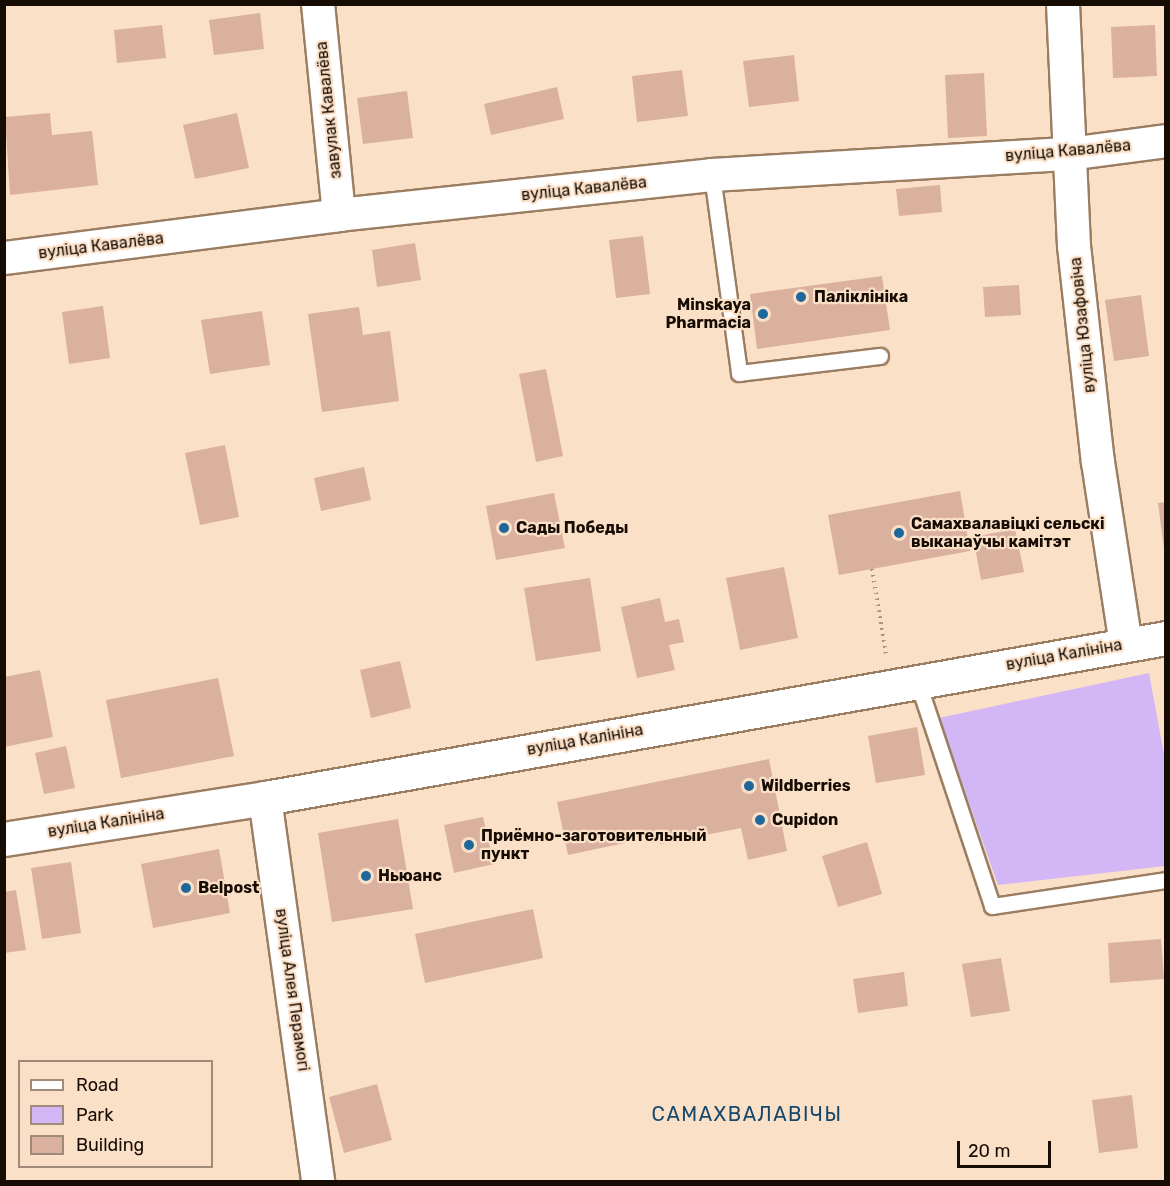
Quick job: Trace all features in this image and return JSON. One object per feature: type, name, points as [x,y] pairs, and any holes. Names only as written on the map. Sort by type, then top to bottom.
[{"type":"street","name":"завулак Кавалёва","points":[[318,4],[339,215]]},
{"type":"street","name":"вуліца Юзафовіча","points":[[1063,4],[1074,246],[1098,462],[1126,644]]},
{"type":"street","name":"вуліца Кавалёва","points":[[4,258],[339,215],[712,175],[1069,154],[1166,141]]},
{"type":"street","name":"вуліца Калініна","points":[[4,839],[265,798],[917,680],[1166,638]]},
{"type":"street","name":"вуліца Алея Перамогі","points":[[265,798],[318,1182]]},
{"type":"lane","points":[[712,175],[739,373],[880,356]]},
{"type":"lane","points":[[917,680],[992,906],[1166,880]]},
{"type":"green space","points":[[1149,673],[1165,760],[1165,866],[998,885],[939,718]]},
{"type":"building","points":[[260,13],[264,49],[214,55],[209,20]]},
{"type":"building","points":[[162,25],[166,58],[117,63],[114,30]]},
{"type":"building","points":[[1155,25],[1157,76],[1113,78],[1111,27]]},
{"type":"building","points":[[794,55],[799,101],[749,107],[743,61]]},
{"type":"building","points":[[682,70],[688,116],[637,122],[632,76]]},
{"type":"building","points":[[984,73],[987,136],[948,138],[945,75]]},
{"type":"building","points":[[557,87],[564,119],[491,135],[484,104]]},
{"type":"building","points":[[407,91],[413,138],[363,144],[357,98]]},
{"type":"building","points":[[50,113],[52,135],[92,131],[98,185],[10,195],[5,117]]},
{"type":"building","points":[[237,113],[249,168],[195,179],[183,125]]},
{"type":"building","points":[[940,185],[942,212],[899,216],[896,189]]},
{"type":"building","points":[[643,236],[650,294],[616,298],[609,240]]},
{"type":"building","points":[[415,243],[421,280],[377,287],[372,250]]},
{"type":"building","points":[[882,276],[890,330],[757,349],[750,294]]},
{"type":"building","points":[[1019,285],[1021,315],[985,317],[983,287]]},
{"type":"building","points":[[1141,295],[1149,356],[1114,361],[1105,300]]},
{"type":"building","points":[[103,306],[110,358],[69,364],[62,312]]},
{"type":"building","points":[[359,307],[363,335],[390,331],[399,401],[322,412],[308,314]]},
{"type":"building","points":[[262,311],[270,365],[210,374],[201,320]]},
{"type":"building","points":[[546,369],[563,456],[536,462],[519,374]]},
{"type":"building","points":[[225,445],[239,517],[200,525],[185,453]]},
{"type":"building","points":[[364,467],[371,500],[321,511],[314,478]]},
{"type":"building","name":"Самахвалавіцкі сельскі выканаўчы камітэт","points":[[960,491],[970,551],[839,575],[828,515]]},
{"type":"building","points":[[554,493],[565,548],[496,560],[486,506]]},
{"type":"building","points":[[1166,502],[1166,549],[1164,549],[1158,503]]},
{"type":"building","points":[[1015,529],[1024,572],[981,580],[973,537]]},
{"type":"building","points":[[784,567],[798,638],[740,650],[726,578]]},
{"type":"building","points":[[590,578],[601,651],[536,661],[524,588]]},
{"type":"building","points":[[660,598],[665,622],[679,619],[684,642],[669,645],[675,670],[637,678],[621,607]]},
{"type":"building","points":[[400,661],[411,708],[371,718],[360,670]]},
{"type":"building","points":[[40,670],[53,737],[4,747],[4,677]]},
{"type":"building","points":[[218,678],[234,756],[121,778],[106,700]]},
{"type":"building","points":[[917,727],[925,775],[876,783],[868,736]]},
{"type":"building","points":[[66,746],[75,788],[44,794],[35,753]]},
{"type":"building","points":[[769,759],[787,851],[748,860],[741,828],[660,844],[658,836],[568,855],[557,802]]},
{"type":"building","name":"Приёмно-заготовительный пункт","points":[[483,817],[494,864],[454,873],[444,825]]},
{"type":"building","name":"Ньюанс","points":[[398,819],[413,909],[332,922],[318,833]]},
{"type":"building","points":[[867,842],[882,894],[838,907],[822,856]]},
{"type":"building","name":"Belpost","points":[[219,849],[230,913],[153,928],[141,864]]},
{"type":"building","points":[[71,862],[81,933],[42,939],[31,868]]},
{"type":"building","points":[[16,890],[26,950],[4,953],[4,892]]},
{"type":"building","points":[[533,909],[543,958],[425,983],[415,934]]},
{"type":"building","points":[[1161,939],[1164,979],[1110,983],[1108,943]]},
{"type":"building","points":[[1001,958],[1010,1011],[971,1017],[962,964]]},
{"type":"building","points":[[904,972],[908,1006],[858,1013],[853,979]]},
{"type":"building","points":[[377,1084],[392,1140],[344,1153],[329,1097]]},
{"type":"building","points":[[1132,1095],[1138,1148],[1099,1153],[1092,1100]]},
{"type":"place","name":"Паліклініка","points":[[801,297]]},
{"type":"place","name":"Minskaya Pharmacia","points":[[763,314]]},
{"type":"place","name":"Сады Победы","points":[[504,528]]},
{"type":"place","name":"Самахвалавіцкі сельскі выканаўчы камітэт","points":[[899,533]]},
{"type":"place","name":"Wildberries","points":[[749,786]]},
{"type":"place","name":"Cupidon","points":[[760,820]]},
{"type":"place","name":"Приёмно-заготовительный пункт","points":[[469,845]]},
{"type":"place","name":"Ньюанс","points":[[366,876]]},
{"type":"place","name":"Belpost","points":[[186,888]]},
{"type":"district","name":"САМАХВАЛАВІЧЫ","points":[[747,1114]]}]
